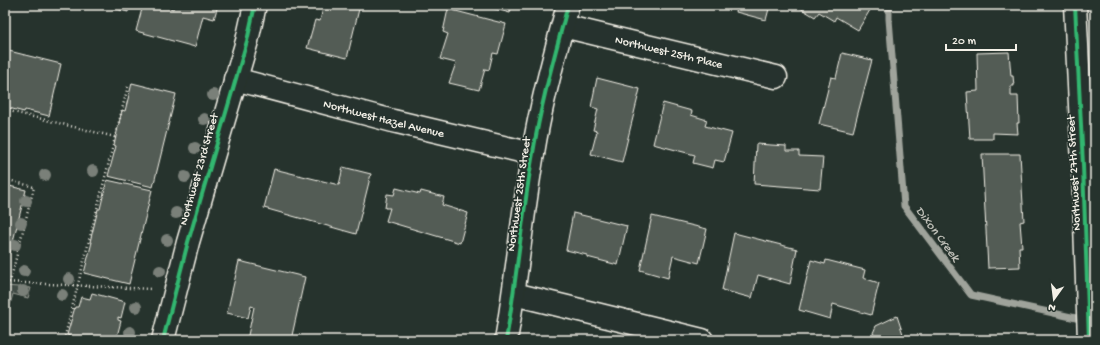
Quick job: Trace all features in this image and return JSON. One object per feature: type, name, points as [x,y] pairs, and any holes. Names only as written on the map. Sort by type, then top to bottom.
[{"type":"street","name":"Northwest 23rd Street","points":[[163,340],[175,290],[247,41],[255,5]]},
{"type":"street","name":"Northwest 25th Street","points":[[506,340],[514,294],[533,154],[543,99],[568,5]]},
{"type":"street","name":"Northwest 27th Street","points":[[1075,5],[1089,165],[1089,340]]},
{"type":"street","name":"Northwest 25th Place","points":[[563,26],[776,77]]},
{"type":"street","name":"Northwest Hazel Avenue","points":[[235,79],[393,121],[533,154]]},
{"type":"street","points":[[514,294],[702,340]]},
{"type":"path","points":[[64,340],[128,86]]},
{"type":"path","points":[[5,117],[6,110],[115,137]]},
{"type":"path","points":[[5,180],[34,187],[10,282]]},
{"type":"path","points":[[5,282],[175,290]]},
{"type":"shaded area","points":[[5,286],[31,288],[28,298],[13,294],[5,323]]},
{"type":"building","points":[[101,5],[129,5],[128,12]]},
{"type":"building","points":[[143,5],[170,5],[170,8],[173,9],[174,5],[218,5],[214,19],[203,16],[195,47],[136,31]]},
{"type":"building","points":[[328,5],[360,5],[347,58],[307,48],[315,20],[320,21],[323,8],[327,9]]},
{"type":"building","points":[[481,5],[512,5],[510,13]]},
{"type":"building","points":[[738,5],[770,5],[766,20],[736,12]]},
{"type":"building","points":[[795,5],[873,5],[858,30],[836,17],[834,21],[819,12],[815,17]]},
{"type":"building","points":[[448,9],[506,24],[498,54],[493,53],[489,70],[485,69],[479,90],[449,83],[456,63],[440,59],[448,34],[443,32]]},
{"type":"building","points":[[5,50],[61,64],[49,116],[5,107]]},
{"type":"building","points":[[1009,52],[1011,76],[1013,76],[1014,86],[1011,86],[1011,96],[1018,96],[1018,134],[993,133],[993,139],[970,139],[967,92],[978,91],[977,53]]},
{"type":"building","points":[[842,53],[872,60],[853,132],[819,124],[831,77],[836,78]]},
{"type":"building","points":[[597,78],[640,89],[622,162],[591,154],[597,131],[593,130],[598,109],[591,107]]},
{"type":"building","points":[[132,83],[176,94],[153,187],[108,176],[116,146],[114,145],[122,110],[125,111]]},
{"type":"building","points":[[663,103],[692,111],[691,115],[707,120],[705,126],[732,133],[724,162],[715,160],[713,168],[693,163],[695,155],[653,144]]},
{"type":"building","points":[[756,144],[786,146],[786,151],[799,151],[799,156],[823,157],[820,189],[754,184]]},
{"type":"building","points":[[982,154],[1020,154],[1024,221],[1020,222],[1022,247],[1019,247],[1020,267],[988,268]]},
{"type":"building","points":[[343,167],[371,174],[356,234],[264,208],[274,169],[339,185]]},
{"type":"building","points":[[107,180],[152,190],[129,284],[84,273],[98,209],[100,209]]},
{"type":"building","points":[[5,185],[26,190],[10,253],[7,252],[5,259]]},
{"type":"building","points":[[396,188],[420,194],[421,191],[444,197],[442,205],[468,213],[460,243],[386,221],[390,208],[385,208],[387,194],[394,195]]},
{"type":"building","points":[[573,213],[627,226],[618,265],[566,250]]},
{"type":"building","points":[[652,216],[707,229],[699,263],[673,256],[668,278],[640,270]]},
{"type":"building","points":[[734,233],[797,249],[790,284],[758,275],[752,298],[722,290]]},
{"type":"building","points":[[811,260],[825,264],[826,260],[865,270],[863,278],[879,283],[871,315],[833,304],[830,319],[799,310]]},
{"type":"building","points":[[239,261],[305,277],[291,340],[247,340],[254,307],[251,306],[248,318],[227,313]]},
{"type":"building","points":[[92,293],[125,302],[121,318],[118,317],[118,320],[121,321],[116,340],[69,340],[70,336],[67,335],[75,307],[78,307],[81,297],[90,299]]},
{"type":"building","points":[[897,316],[905,340],[869,339],[875,337],[873,333],[876,326]]},
{"type":"waterway","name":"Dixon Creek","points":[[889,5],[904,206],[971,295],[1085,320]]},
{"type":"cycle path","points":[[163,340],[188,242],[247,41],[255,5]]},
{"type":"cycle path","points":[[506,340],[536,134],[568,5]]},
{"type":"cycle path","points":[[1075,5],[1083,165],[1089,340]]}]
